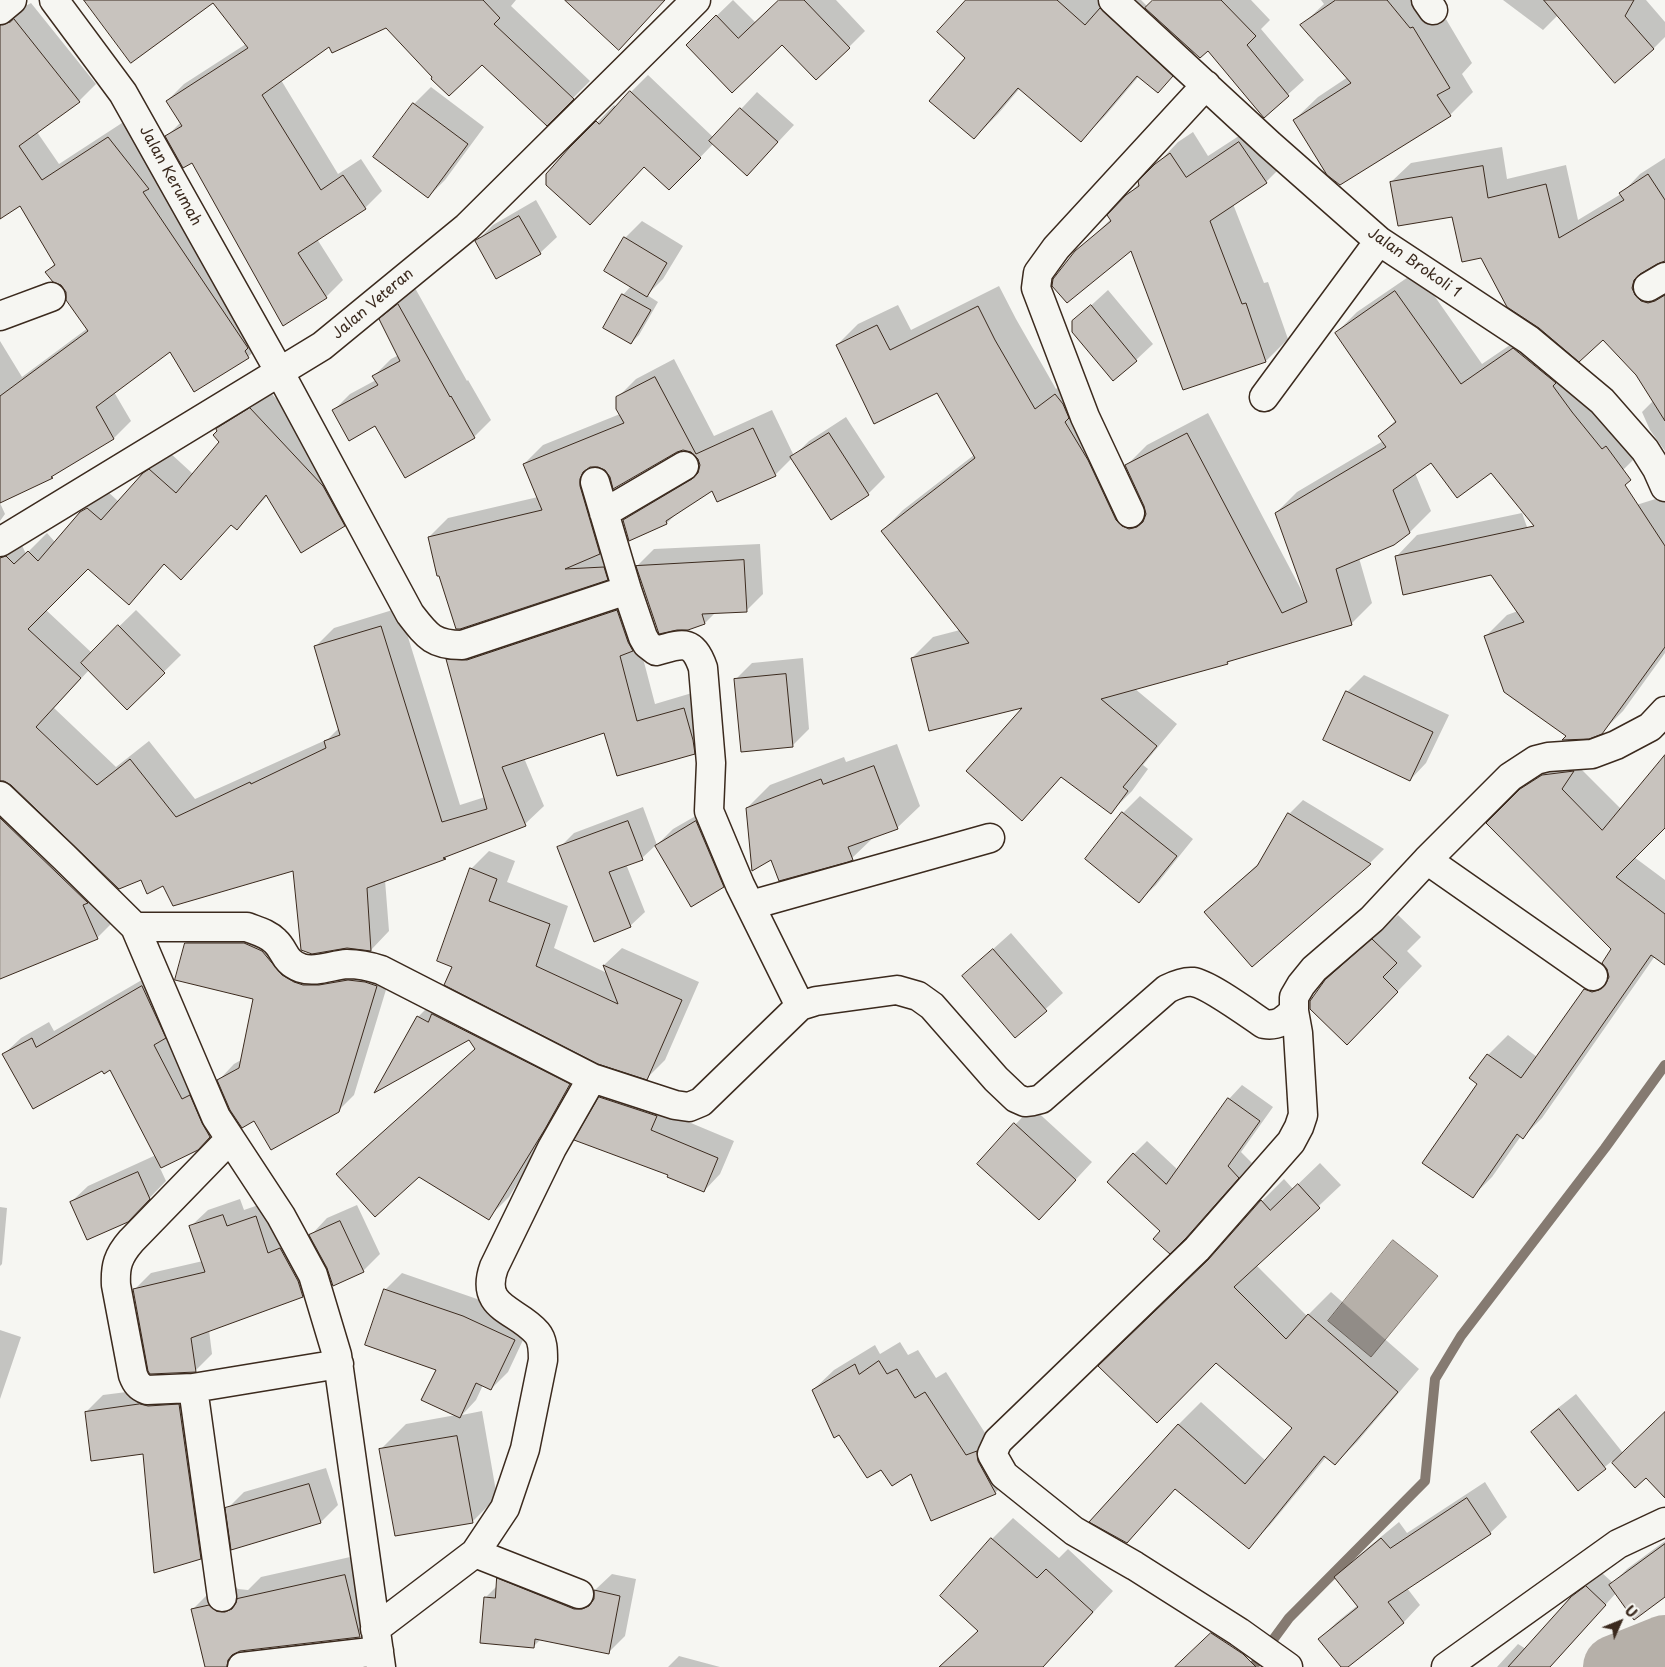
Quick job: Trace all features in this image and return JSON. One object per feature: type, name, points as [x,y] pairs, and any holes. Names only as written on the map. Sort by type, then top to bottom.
[{"type":"street","points":[[0,10],[12,0]]},
{"type":"street","name":"Jalan Kerumah","points":[[54,0],[123,93],[276,366],[410,614],[432,639],[447,645],[462,645],[627,590]]},
{"type":"street","name":"Jalan Veteran","points":[[0,542],[276,366],[322,346],[467,227],[696,0]]},
{"type":"street","name":"Jalan Brokoli 1","points":[[1113,0],[1270,145],[1379,241],[1529,340],[1602,401],[1645,450],[1662,474]]},
{"type":"street","points":[[1130,513],[1085,417],[1036,288],[1038,273],[1056,248],[1206,85]]},
{"type":"street","points":[[1264,397],[1379,241]]},
{"type":"street","points":[[0,316],[51,297]]},
{"type":"street","points":[[604,513],[684,466]]},
{"type":"street","points":[[595,482],[627,590],[647,644],[656,650],[684,645],[691,648],[698,655],[703,668],[711,763],[709,811],[740,884],[800,1006]]},
{"type":"street","points":[[1288,1667],[1239,1632],[1135,1566],[1074,1531],[1004,1475],[992,1454],[998,1441],[1197,1249],[1291,1142],[1303,1115],[1294,997],[1314,969],[1372,919],[1427,860],[1510,777],[1525,766],[1536,760],[1548,757],[1592,754],[1616,745],[1650,727],[1665,712]]},
{"type":"street","points":[[0,796],[135,927],[216,1117],[281,1216],[313,1275],[339,1364],[379,1649]]},
{"type":"street","points":[[751,906],[990,838]]},
{"type":"street","points":[[1427,860],[1593,976]]},
{"type":"street","points":[[135,927],[247,928],[262,932],[276,941],[284,956],[292,964],[303,969],[315,970],[346,964],[364,965],[381,970],[592,1078],[675,1105],[688,1107],[701,1102],[800,1006],[816,1001],[897,990],[918,996],[932,1006],[996,1079],[1016,1098],[1025,1102],[1041,1099],[1167,988],[1180,983],[1193,982],[1206,987],[1264,1024],[1275,1025],[1280,1023],[1294,1011]]},
{"type":"street","points":[[242,1667],[379,1649],[476,1553],[505,1508],[525,1450],[543,1360],[543,1346],[538,1334],[528,1324],[504,1308],[496,1300],[490,1291],[490,1278],[552,1148],[592,1078]]},
{"type":"street","points":[[230,1139],[123,1250],[115,1271],[133,1375],[136,1382],[140,1388],[148,1390],[193,1388],[339,1364]]},
{"type":"street","points":[[193,1388],[222,1597]]},
{"type":"street","points":[[1446,1667],[1618,1544],[1665,1522]]},
{"type":"street","points":[[476,1553],[579,1594]]},
{"type":"shaded area","points":[[1393,1240],[1438,1276],[1371,1357],[1328,1321]]},
{"type":"building","points":[[84,0],[483,0],[500,18],[494,24],[574,99],[547,126],[482,65],[449,96],[431,79],[432,77],[386,28],[332,53],[329,47],[262,95],[321,190],[343,175],[366,209],[298,253],[327,298],[283,326],[192,163],[183,168],[165,136],[182,126],[166,101],[248,48],[213,3],[131,63]]},
{"type":"building","points":[[565,0],[665,0],[619,50]]},
{"type":"building","points":[[779,0],[804,0],[850,48],[816,80],[782,45],[732,93],[686,45],[716,15],[738,38]]},
{"type":"building","points":[[966,0],[1057,0],[1085,25],[1100,8],[1173,76],[1158,93],[1137,76],[1081,142],[1018,88],[974,139],[929,101],[965,58],[937,32]]},
{"type":"building","points":[[1153,0],[1221,0],[1256,36],[1247,45],[1289,96],[1264,118],[1208,51],[1200,58],[1145,8]]},
{"type":"building","points":[[1336,0],[1387,0],[1410,28],[1413,27],[1450,88],[1437,95],[1451,116],[1340,185],[1327,175],[1293,120],[1351,83],[1300,25]]},
{"type":"building","points":[[1544,0],[1634,0],[1625,16],[1654,49],[1615,83]]},
{"type":"building","points":[[14,19],[80,102],[19,146],[42,180],[108,137],[149,189],[143,192],[248,348],[245,351],[249,358],[194,392],[170,352],[96,407],[114,439],[51,477],[53,478],[0,503],[0,396],[88,331],[66,300],[66,292],[61,285],[53,282],[45,272],[55,265],[20,206],[0,219],[0,25]]},
{"type":"building","points":[[630,91],[701,158],[669,190],[644,167],[590,225],[546,185],[546,174],[596,121],[599,124]]},
{"type":"building","points":[[413,103],[468,144],[428,198],[373,157]]},
{"type":"building","points":[[740,108],[778,142],[747,176],[709,141]]},
{"type":"building","points":[[1239,142],[1267,183],[1210,221],[1242,304],[1246,303],[1266,362],[1183,390],[1131,251],[1067,303],[1052,286],[1053,279],[1075,251],[1111,221],[1107,215],[1126,195],[1139,186],[1138,181],[1155,164],[1170,153],[1186,177]]},
{"type":"building","points":[[1483,166],[1488,198],[1546,184],[1559,238],[1624,200],[1619,193],[1648,174],[1665,200],[1665,261],[1640,274],[1634,280],[1632,288],[1635,295],[1641,301],[1648,303],[1665,295],[1665,421],[1636,375],[1603,340],[1579,362],[1539,328],[1507,307],[1481,258],[1462,262],[1452,217],[1398,226],[1390,182]]},
{"type":"building","points":[[519,216],[541,254],[496,279],[475,241]]},
{"type":"building","points":[[624,237],[667,263],[647,297],[604,271]]},
{"type":"building","points":[[1395,291],[1461,384],[1513,348],[1556,383],[1553,386],[1572,412],[1602,449],[1606,446],[1631,480],[1625,485],[1665,546],[1665,647],[1602,734],[1589,739],[1562,740],[1566,736],[1504,692],[1484,636],[1524,622],[1491,575],[1403,595],[1395,556],[1534,526],[1491,473],[1457,498],[1431,463],[1393,490],[1410,533],[1394,545],[1336,569],[1352,625],[1227,662],[1228,664],[1101,699],[1157,746],[1123,787],[1128,791],[1111,814],[1061,777],[1022,821],[966,771],[1022,708],[929,731],[911,658],[969,643],[881,531],[975,458],[937,393],[874,424],[836,345],[877,325],[890,350],[978,306],[995,340],[1035,409],[1055,394],[1063,404],[1069,418],[1065,422],[1088,460],[1116,520],[1122,526],[1129,529],[1137,527],[1143,522],[1146,514],[1125,465],[1187,433],[1282,613],[1307,602],[1275,513],[1386,447],[1378,436],[1396,422],[1335,333]]},
{"type":"building","points":[[622,294],[651,310],[631,344],[603,328]]},
{"type":"building","points":[[398,304],[475,438],[405,478],[375,426],[349,441],[332,410],[378,385],[372,376],[400,361],[379,319]]},
{"type":"building","points":[[1091,305],[1137,361],[1113,381],[1072,332],[1072,321]]},
{"type":"building","points":[[655,377],[696,454],[753,428],[776,476],[717,502],[712,491],[666,521],[667,524],[629,541],[623,520],[692,479],[698,473],[700,465],[698,459],[691,452],[683,450],[677,452],[613,489],[610,477],[605,470],[598,467],[590,467],[583,472],[580,486],[600,554],[565,569],[604,567],[608,580],[456,629],[439,576],[437,576],[428,537],[542,510],[523,464],[624,423],[616,409],[616,397]]},
{"type":"building","points":[[250,408],[323,486],[345,526],[301,553],[266,495],[237,530],[231,525],[181,580],[164,564],[129,605],[88,569],[28,629],[81,678],[36,727],[97,785],[130,759],[176,817],[326,748],[324,741],[340,735],[314,646],[381,626],[442,822],[487,809],[446,659],[467,660],[617,610],[633,651],[620,656],[637,721],[684,708],[695,754],[617,776],[604,733],[502,767],[526,826],[443,858],[446,859],[367,888],[371,951],[347,948],[312,954],[301,950],[293,871],[173,906],[163,886],[147,894],[141,880],[119,889],[11,785],[0,781],[0,558],[6,556],[14,564],[28,551],[38,561],[80,512],[87,508],[101,520],[143,473],[149,469],[176,493],[219,442],[213,435],[217,431],[216,429]]},
{"type":"building","points":[[829,433],[869,495],[831,520],[790,457]]},
{"type":"building","points":[[744,560],[747,612],[702,614],[705,624],[688,630],[677,630],[659,634],[636,566]]},
{"type":"building","points":[[118,625],[165,673],[127,710],[81,663]]},
{"type":"building","points":[[786,674],[793,747],[741,752],[734,679]]},
{"type":"building","points":[[1346,691],[1433,732],[1410,781],[1323,740]]},
{"type":"building","points":[[1665,755],[1665,828],[1616,877],[1665,914],[1665,965],[1651,955],[1523,1139],[1517,1134],[1473,1198],[1422,1163],[1477,1084],[1469,1078],[1487,1054],[1521,1078],[1584,989],[1592,992],[1599,990],[1605,985],[1609,977],[1607,969],[1602,963],[1611,949],[1486,823],[1520,789],[1542,775],[1574,771],[1562,789],[1602,830]]},
{"type":"building","points":[[874,766],[898,829],[848,847],[853,860],[848,862],[779,881],[771,860],[752,871],[746,808],[821,779],[823,784]]},
{"type":"building","points":[[1122,812],[1177,856],[1139,903],[1085,859]]},
{"type":"building","points":[[1288,813],[1371,864],[1252,967],[1204,912],[1257,866]]},
{"type":"building","points":[[0,818],[88,903],[83,905],[98,939],[0,979]]},
{"type":"building","points":[[628,821],[643,860],[609,872],[631,927],[594,942],[557,847]]},
{"type":"building","points":[[696,821],[724,887],[691,907],[655,846]]},
{"type":"building","points":[[470,868],[497,879],[489,901],[550,924],[536,966],[618,1004],[603,965],[682,1000],[647,1080],[598,1064],[444,985],[452,967],[437,961]]},
{"type":"building","points":[[1372,939],[1397,963],[1383,977],[1398,992],[1347,1045],[1310,1009],[1310,1001],[1325,980]]},
{"type":"building","points":[[185,943],[244,943],[262,951],[282,975],[303,985],[319,985],[348,980],[377,986],[339,1112],[271,1150],[254,1121],[242,1128],[230,1110],[217,1080],[239,1068],[253,999],[175,980]]},
{"type":"building","points":[[993,949],[1047,1011],[1015,1038],[962,976]]},
{"type":"building","points":[[142,986],[166,1038],[154,1045],[182,1099],[190,1095],[210,1137],[198,1150],[161,1168],[110,1070],[104,1074],[102,1071],[33,1109],[2,1054],[32,1038],[36,1047]]},
{"type":"building","points":[[432,1014],[570,1084],[545,1129],[489,1220],[419,1177],[375,1217],[336,1174],[475,1049],[469,1040],[374,1093],[417,1016],[428,1022]]},
{"type":"building","points":[[599,1097],[657,1116],[651,1130],[718,1158],[704,1192],[667,1177],[668,1175],[574,1140]]},
{"type":"building","points":[[1228,1098],[1260,1121],[1228,1166],[1239,1178],[1170,1254],[1153,1239],[1160,1231],[1107,1182],[1133,1153],[1166,1184]]},
{"type":"building","points":[[1014,1123],[1076,1180],[1039,1220],[977,1164]]},
{"type":"building","points":[[138,1172],[150,1199],[128,1222],[87,1240],[70,1202]]},
{"type":"building","points":[[1298,1184],[1320,1208],[1234,1287],[1286,1339],[1308,1314],[1398,1392],[1335,1465],[1324,1456],[1249,1549],[1175,1489],[1127,1543],[1089,1522],[1178,1424],[1245,1484],[1292,1428],[1216,1363],[1157,1423],[1098,1366],[1208,1260],[1261,1200],[1270,1210]]},
{"type":"building","points":[[223,1215],[227,1226],[256,1216],[268,1253],[280,1248],[298,1281],[303,1297],[191,1338],[196,1372],[150,1374],[133,1289],[205,1272],[189,1226]]},
{"type":"building","points":[[340,1221],[364,1272],[333,1286],[327,1268],[309,1235]]},
{"type":"building","points":[[384,1289],[463,1316],[515,1340],[491,1390],[476,1383],[460,1418],[421,1400],[436,1370],[365,1345]]},
{"type":"building","points":[[879,1361],[887,1374],[897,1369],[915,1398],[925,1392],[966,1455],[977,1451],[978,1461],[996,1494],[931,1521],[911,1474],[892,1486],[881,1470],[867,1478],[839,1435],[834,1438],[812,1390],[855,1364],[859,1374]]},
{"type":"building","points":[[140,1404],[148,1406],[179,1404],[201,1559],[154,1573],[143,1454],[91,1461],[85,1412]]},
{"type":"building","points":[[1559,1409],[1606,1469],[1578,1491],[1531,1432]]},
{"type":"building","points":[[1665,1412],[1665,1498],[1646,1478],[1635,1488],[1612,1463]]},
{"type":"building","points":[[457,1436],[473,1523],[395,1536],[379,1449]]},
{"type":"building","points":[[309,1484],[321,1523],[231,1550],[225,1508]]},
{"type":"building","points":[[1467,1498],[1491,1534],[1388,1602],[1404,1623],[1348,1667],[1341,1667],[1318,1639],[1358,1607],[1334,1577],[1381,1538],[1390,1548]]},
{"type":"building","points":[[991,1538],[1037,1578],[1046,1569],[1093,1612],[1043,1667],[939,1667],[978,1631],[940,1596]]},
{"type":"building","points":[[1665,1544],[1665,1597],[1634,1620],[1609,1585]]},
{"type":"building","points":[[345,1575],[360,1637],[240,1651],[232,1655],[228,1660],[227,1667],[205,1667],[191,1609],[209,1605],[216,1611],[225,1612],[232,1609],[237,1599]]},
{"type":"building","points":[[497,1578],[574,1609],[582,1609],[589,1606],[594,1599],[594,1590],[620,1596],[609,1654],[535,1639],[534,1648],[480,1643],[484,1597],[495,1598]]},
{"type":"building","points":[[1586,1586],[1606,1605],[1550,1667],[1508,1667],[1571,1597]]},
{"type":"building","points":[[1211,1633],[1243,1654],[1256,1667],[1175,1667]]},
{"type":"waterway","points":[[1253,1667],[1289,1618],[1425,1481],[1435,1379],[1461,1336],[1605,1148],[1665,1065]]},
{"type":"waterway","points":[[1615,1667],[1665,1647]]}]
